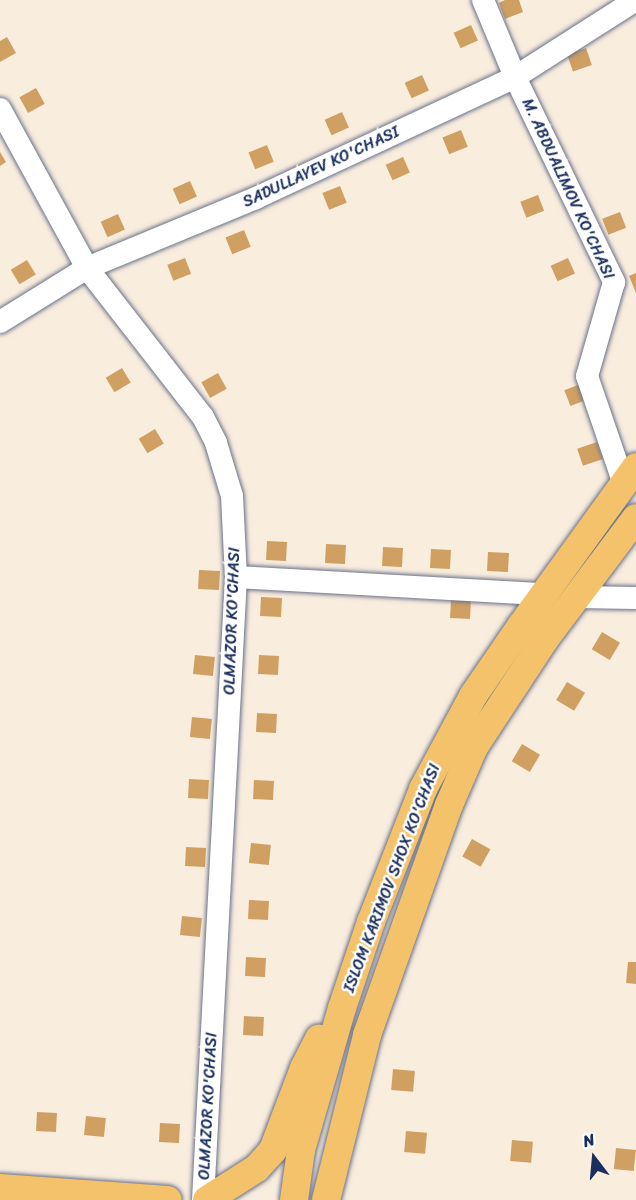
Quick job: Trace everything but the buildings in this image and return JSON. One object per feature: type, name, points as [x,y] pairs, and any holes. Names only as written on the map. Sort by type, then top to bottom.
[{"type":"main road","name":"ISLOM KARIMOV SHOX KO'CHASI","points":[[294,1200],[301,1150],[342,1008],[371,922],[423,789],[473,696],[630,476]]},
{"type":"main road","name":"ISLOM KARIMOV SHOX KO'CHASI","points":[[326,1200],[367,1035],[449,805],[474,747],[545,639],[636,518]]},
{"type":"main road","points":[[205,1200],[257,1168],[273,1150],[312,1052],[326,1027],[342,1008]]},
{"type":"main road","points":[[0,1188],[168,1200]]},
{"type":"street","name":"M. ABDUALIMOV KO'CHASI","points":[[483,0],[515,77],[614,282],[587,376],[630,476]]},
{"type":"street","name":"SADULLAYEV KO'CHASI","points":[[0,322],[87,268],[256,198],[515,77],[636,0]]},
{"type":"street","name":"OLMAZOR KO'CHASI","points":[[0,109],[87,268],[203,417],[216,443],[232,496],[236,577],[205,1200]]},
{"type":"street","points":[[236,577],[544,594]]},
{"type":"street","points":[[577,597],[636,598]]}]
